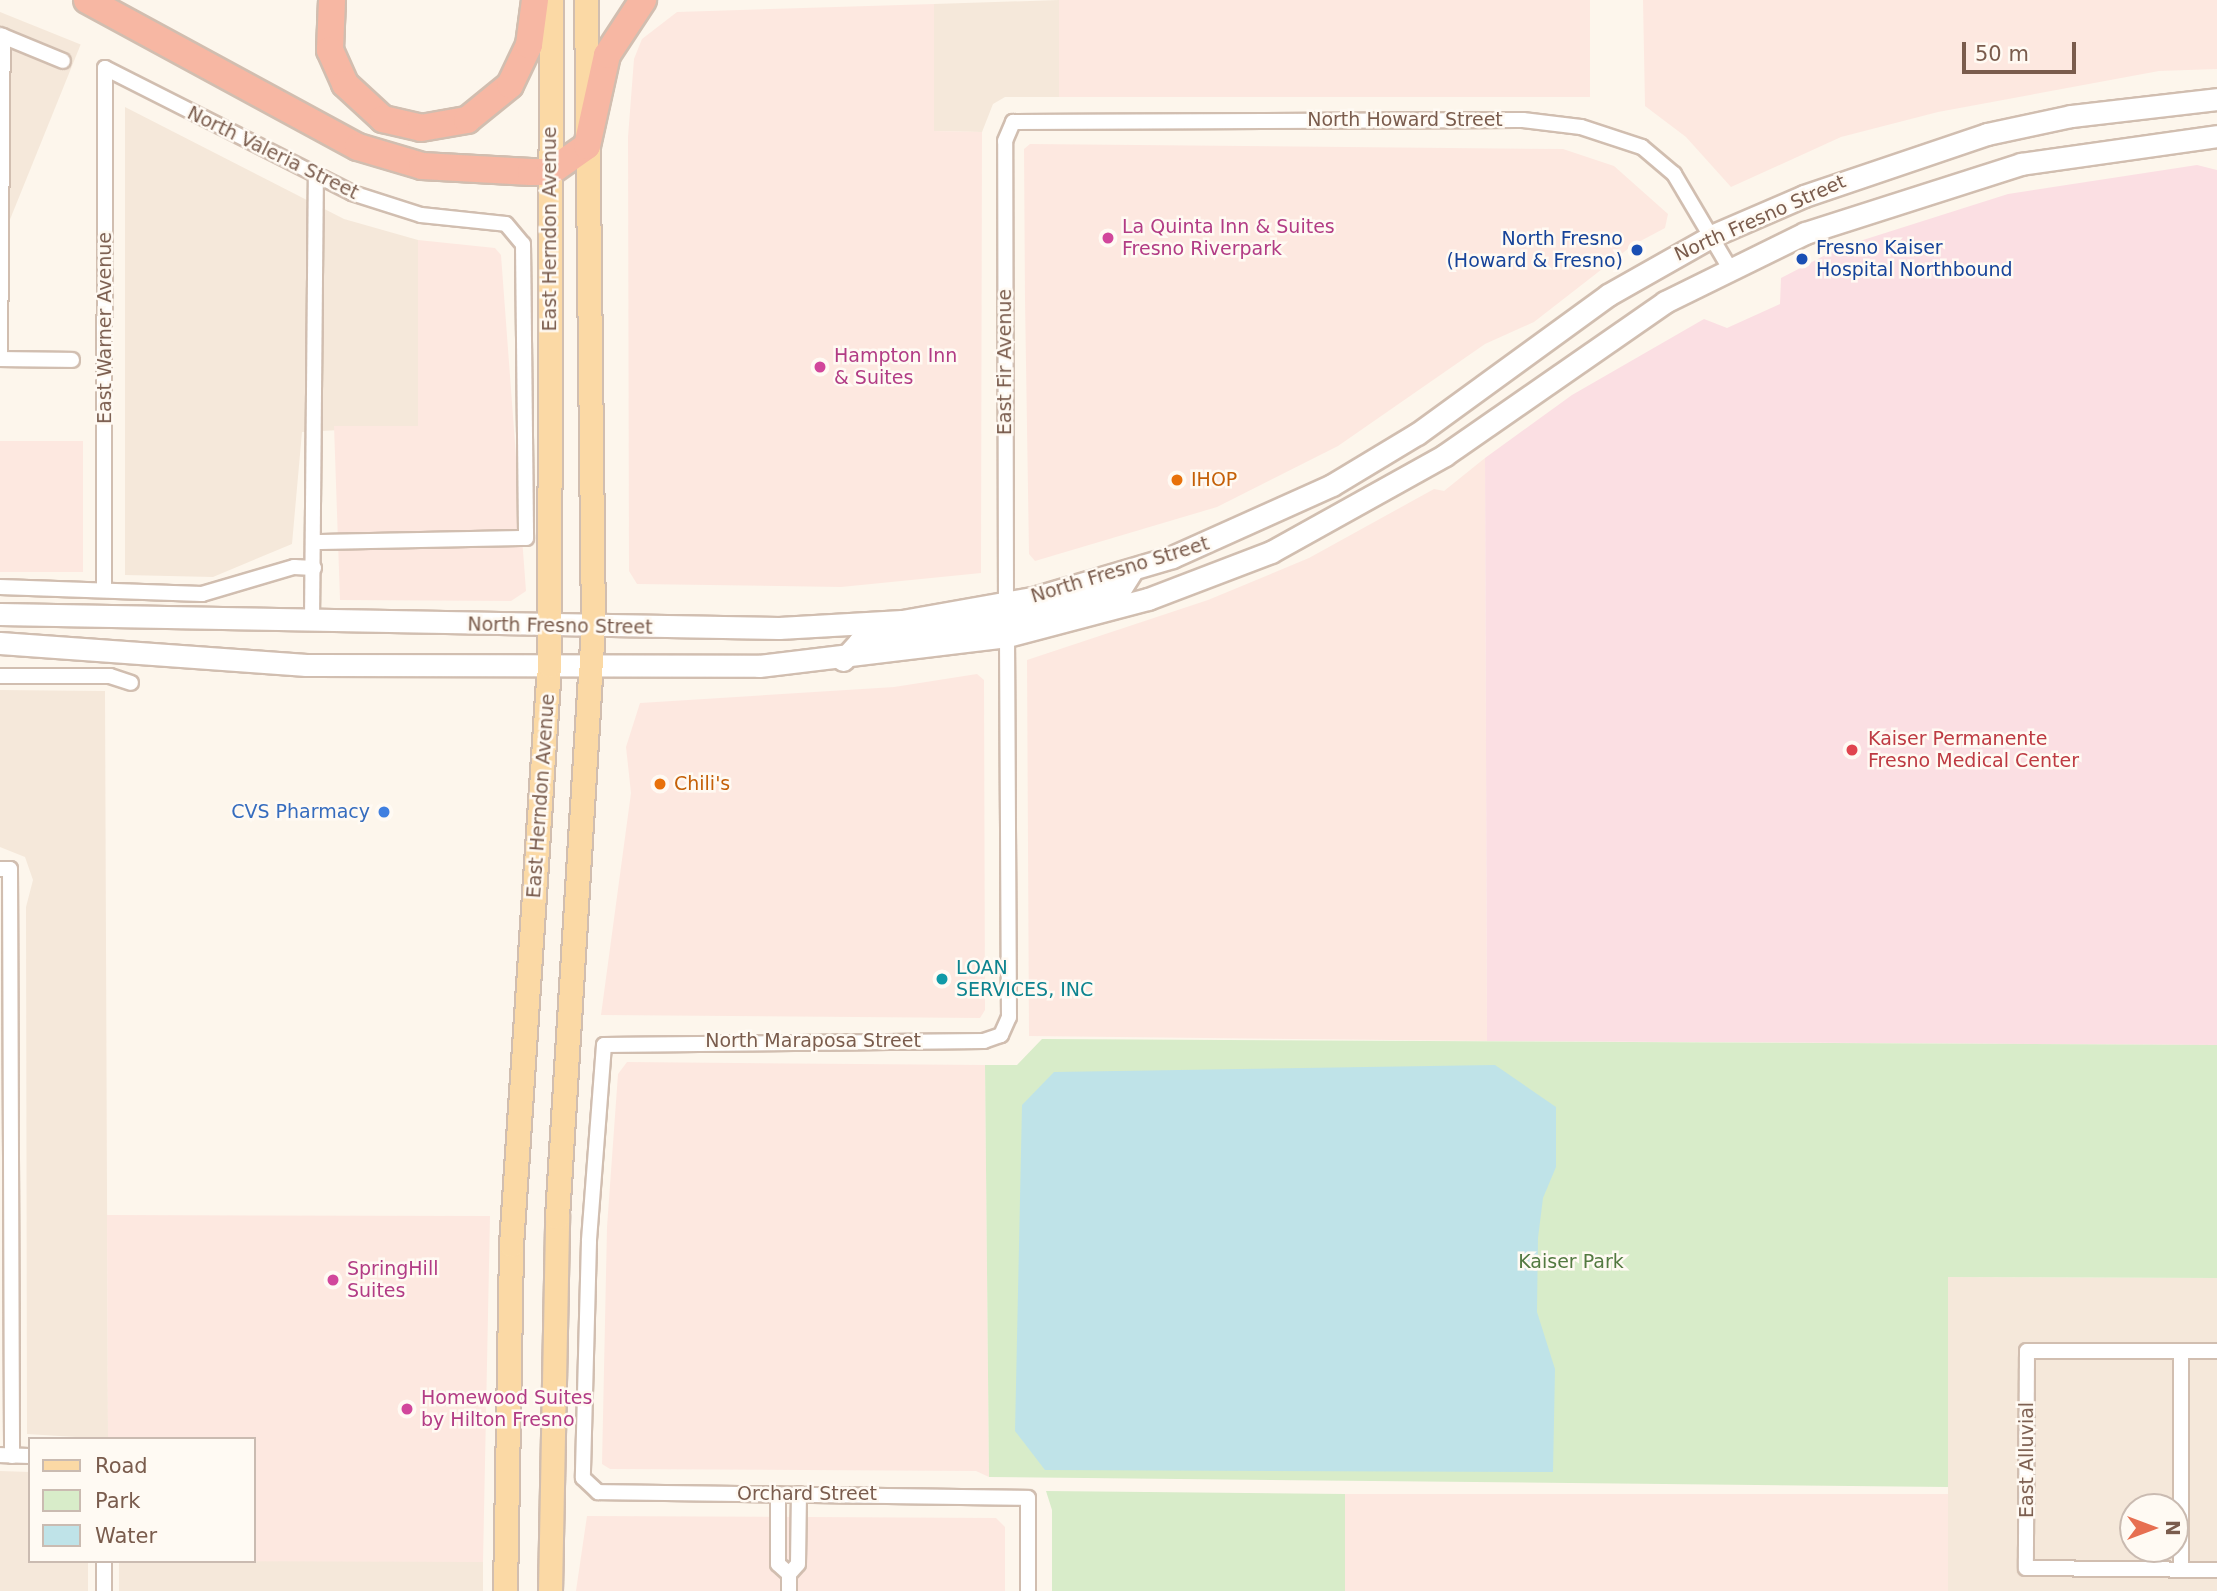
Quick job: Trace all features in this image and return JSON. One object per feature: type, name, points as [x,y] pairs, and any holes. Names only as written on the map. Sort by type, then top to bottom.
[{"type":"highway","points":[[86,0],[358,147],[422,166],[550,172],[587,146],[607,55],[643,0]]},
{"type":"highway","points":[[332,0],[330,50],[345,84],[383,119],[421,128],[467,120],[510,85],[529,45],[535,0]]},
{"type":"main road","name":"East Herndon Avenue","points":[[505,1591],[511,1245],[550,665],[551,0]]},
{"type":"main road","name":"East Herndon Avenue","points":[[550,1591],[557,1217],[593,627],[586,0]]},
{"type":"main road","name":"North Fresno Street","points":[[0,614],[593,627],[826,627],[1006,604],[1133,570],[1223,537],[1378,458],[1608,295],[1714,235],[1874,168],[1974,138],[2071,116],[2217,99]]},
{"type":"main road","name":"North Fresno Street","points":[[0,643],[306,665],[591,665],[843,660],[1007,636],[1148,599],[1270,552],[1445,455],[1624,326],[1729,267],[1857,212],[1949,182],[2100,149],[2217,136]]},
{"type":"main road","points":[[1007,636],[1023,616],[1121,589],[1133,570]]},
{"type":"main road","points":[[843,660],[859,642],[990,622],[1006,604]]},
{"type":"street","points":[[63,61],[1,35],[0,359],[72,360]]},
{"type":"street","name":"North Valeria Street","points":[[105,68],[316,177],[421,215],[506,224],[523,244],[526,538],[315,541]]},
{"type":"street","name":"East Warner Avenue","points":[[104,588],[105,68]]},
{"type":"street","name":"North Howard Street","points":[[1013,122],[1569,125],[1615,135],[1657,158],[1714,235],[1729,267]]},
{"type":"street","name":"East Fir Avenue","points":[[1006,604],[1004,141],[1013,122]]},
{"type":"street","points":[[312,621],[315,541],[316,177]]},
{"type":"street","points":[[0,587],[104,588],[202,594],[294,568],[314,568]]},
{"type":"street","name":"North Maraposa Street","points":[[586,1487],[589,1241],[604,1045],[984,1041],[1001,1035],[1009,1017],[1007,636]]},
{"type":"street","points":[[0,676],[110,676],[131,683]]},
{"type":"street","points":[[5,869],[6,1455],[28,1456]]},
{"type":"street","name":"East Alluvial","points":[[2217,1351],[2027,1351],[2026,1568],[2217,1570]]},
{"type":"street","points":[[2180,1351],[2180,1569]]},
{"type":"street","name":"Orchard Street","points":[[586,1487],[1028,1498],[1028,1591]]},
{"type":"street","points":[[778,1493],[778,1564],[789,1574]]},
{"type":"street","points":[[789,1591],[789,1574],[799,1564],[799,1494]]},
{"type":"street","points":[[104,1563],[104,1591]]},
{"type":"shaded area","points":[[1059,0],[1059,97],[1005,97],[993,104],[982,132],[934,131],[934,4]]},
{"type":"shaded area","points":[[1059,0],[1590,0],[1590,97],[1059,97]]},
{"type":"shaded area","points":[[1643,0],[2217,0],[2217,69],[2159,71],[1938,112],[1841,137],[1731,187],[1686,137],[1645,106]]},
{"type":"shaded area","points":[[934,4],[934,131],[982,132],[981,573],[841,587],[637,584],[629,571],[628,137],[634,59],[642,39],[677,12]]},
{"type":"shaded area","points":[[0,12],[81,45],[0,244]]},
{"type":"shaded area","points":[[125,107],[344,219],[418,240],[418,426],[302,432],[292,544],[213,577],[125,575]]},
{"type":"shaded area","points":[[1030,144],[1563,149],[1614,166],[1668,214],[1665,228],[1633,245],[1534,322],[1485,344],[1338,446],[1217,507],[1035,561],[1029,554],[1025,300],[1024,149]]},
{"type":"shaded area","name":"Kaiser Permanente Fresno Medical Center","points":[[2197,165],[2217,170],[2217,1045],[1487,1041],[1485,458],[1572,395],[1704,319],[1727,328],[1780,304],[1781,278],[1841,247],[2008,194]]},
{"type":"shaded area","points":[[418,240],[495,248],[501,255],[526,591],[511,601],[340,600],[334,426],[418,426]]},
{"type":"shaded area","points":[[0,441],[83,441],[83,572],[0,572]]},
{"type":"shaded area","points":[[1485,458],[1487,1041],[1029,1036],[1027,660],[1208,600],[1309,558],[1434,489],[1444,491]]},
{"type":"shaded area","points":[[977,674],[984,680],[985,1010],[980,1018],[601,1015],[631,793],[626,747],[640,703],[894,687]]},
{"type":"shaded area","points":[[0,690],[105,691],[108,1437],[27,1434],[26,907],[33,880],[25,857],[0,847]]},
{"type":"shaded area","points":[[627,1062],[985,1065],[989,1477],[976,1471],[610,1469],[602,1464],[607,1227],[618,1074]]},
{"type":"shaded area","points":[[107,1215],[490,1216],[483,1562],[256,1561],[256,1437],[108,1437]]},
{"type":"shaded area","points":[[1948,1277],[2217,1278],[2217,1591],[1948,1591]]},
{"type":"shaded area","points":[[0,1471],[28,1472],[28,1563],[88,1563],[88,1591],[0,1591]]},
{"type":"shaded area","points":[[1345,1494],[1948,1494],[1948,1591],[1345,1591]]},
{"type":"shaded area","points":[[587,1516],[996,1518],[1005,1527],[1005,1591],[576,1591]]},
{"type":"shaded area","points":[[483,1561],[483,1591],[119,1591],[119,1563]]},
{"type":"green space","name":"Kaiser Park","points":[[1042,1039],[2217,1045],[2217,1278],[1948,1277],[1948,1487],[989,1477],[985,1065],[1017,1065]]},
{"type":"green space","points":[[1046,1491],[1345,1494],[1345,1591],[1052,1591],[1052,1510]]},
{"type":"water","points":[[1495,1065],[1556,1107],[1556,1167],[1543,1198],[1538,1238],[1537,1312],[1555,1369],[1553,1472],[1045,1470],[1015,1431],[1022,1105],[1054,1072]]},
{"type":"place","name":"La Quinta Inn & Suites Fresno Riverpark","points":[[1108,238]]},
{"type":"place","name":"North Fresno (Howard & Fresno)","points":[[1637,250]]},
{"type":"place","name":"Fresno Kaiser Hospital Northbound","points":[[1802,259]]},
{"type":"place","name":"Hampton Inn & Suites","points":[[820,367]]},
{"type":"place","name":"IHOP","points":[[1177,480]]},
{"type":"place","name":"Kaiser Permanente Fresno Medical Center","points":[[1852,750]]},
{"type":"place","name":"Chili's","points":[[660,784]]},
{"type":"place","name":"CVS Pharmacy","points":[[384,812]]},
{"type":"place","name":"LOAN SERVICES, INC","points":[[942,979]]},
{"type":"place","name":"SpringHill Suites","points":[[333,1280]]},
{"type":"place","name":"Homewood Suites by Hilton Fresno","points":[[407,1409]]}]
